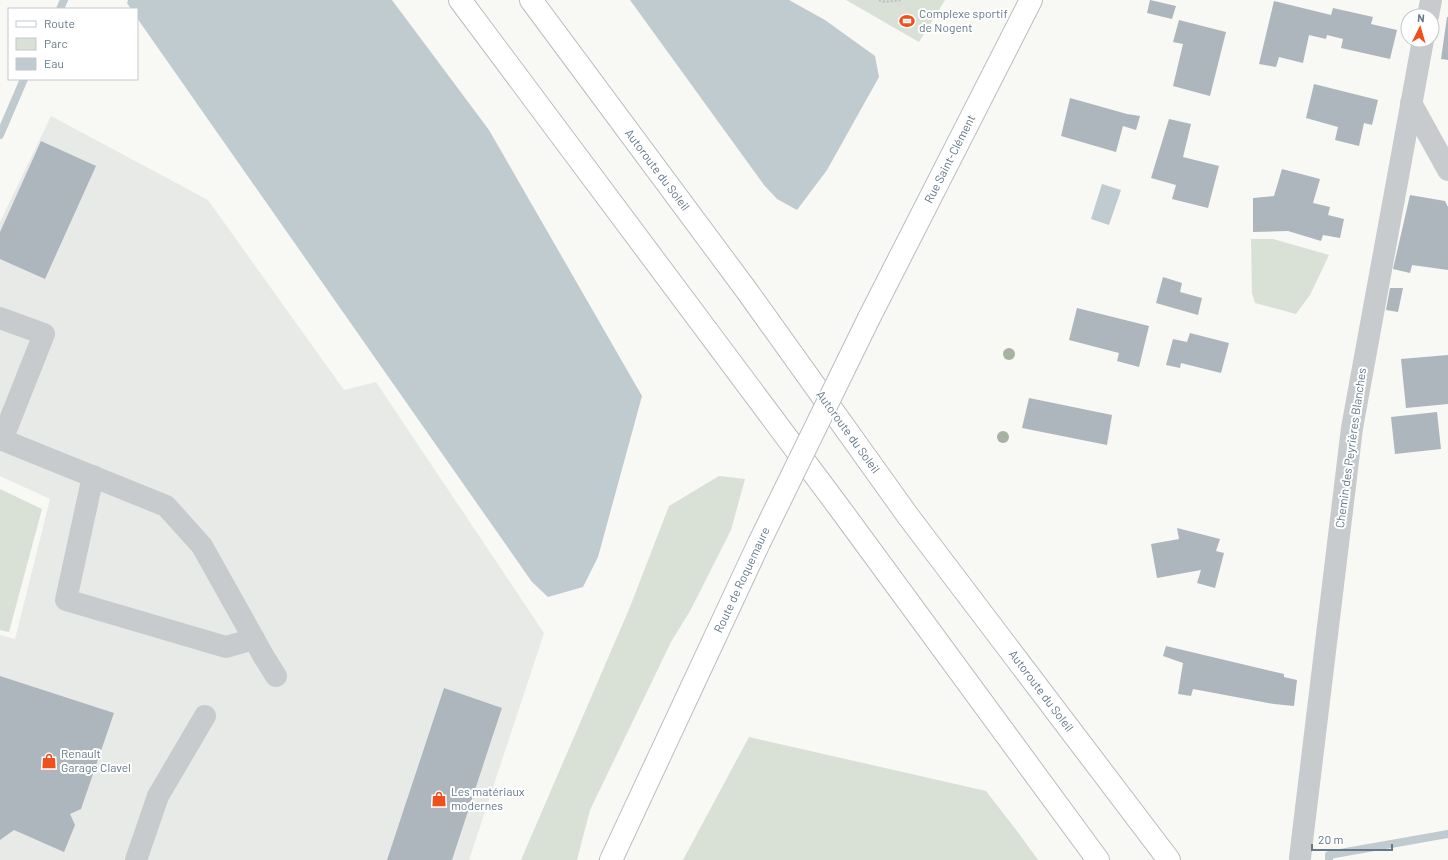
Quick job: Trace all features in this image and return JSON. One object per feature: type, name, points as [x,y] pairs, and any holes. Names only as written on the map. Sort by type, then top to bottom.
[{"type":"main road","points":[[460,0],[838,506],[1098,860]]},
{"type":"main road","name":"Autoroute du Soleil","points":[[531,0],[747,291],[908,516],[1169,860]]},
{"type":"main road","name":"Rue Saint-Clément","points":[[869,318],[1032,0]]},
{"type":"main road","name":"Route de Roquemaure","points":[[612,855],[759,543],[869,318]]},
{"type":"street","name":"Chemin des Peyrières Blanches","points":[[1300,858],[1352,428],[1421,48]]},
{"type":"street","points":[[1411,102],[1448,170]]},
{"type":"street","points":[[0,318],[44,334],[1,439],[166,506],[202,546],[276,676]]},
{"type":"street","points":[[93,476],[66,600],[226,647],[254,639]]},
{"type":"street","points":[[136,860],[158,796],[205,716]]},
{"type":"path","points":[[879,0],[885,2],[901,0]]},
{"type":"shaded area","points":[[51,116],[208,200],[344,390],[376,382],[544,633],[469,860],[0,860],[0,635],[15,639],[50,499],[0,476],[0,222]]},
{"type":"green space","name":"Complexe sportif de Nogent","points":[[846,0],[945,0],[919,42]]},
{"type":"green space","points":[[1251,239],[1273,239],[1329,255],[1310,295],[1296,314],[1255,303],[1252,293]]},
{"type":"green space","points":[[719,476],[745,479],[731,530],[690,611],[671,642],[590,810],[577,860],[521,860],[630,607],[669,506]]},
{"type":"green space","points":[[0,489],[42,509],[9,632],[0,630]]},
{"type":"green space","points":[[749,737],[986,791],[1038,860],[683,860]]},
{"type":"water","points":[[128,0],[392,0],[489,130],[642,396],[598,557],[583,587],[548,597],[532,582],[138,19],[138,8],[130,8],[127,3]]},
{"type":"water","points":[[630,0],[789,0],[825,20],[875,56],[879,77],[827,170],[797,210],[777,199],[764,185]]},
{"type":"water","points":[[1102,184],[1121,190],[1109,225],[1091,219]]},
{"type":"building","points":[[1150,0],[1176,6],[1172,19],[1147,13]]},
{"type":"building","points":[[1274,1],[1331,15],[1333,8],[1373,17],[1371,24],[1397,30],[1390,59],[1341,48],[1343,39],[1327,35],[1326,39],[1309,35],[1303,63],[1279,57],[1276,67],[1259,64]]},
{"type":"building","points":[[1448,17],[1448,60],[1441,59]]},
{"type":"building","points":[[1179,20],[1226,32],[1210,96],[1173,86],[1183,44],[1173,42]]},
{"type":"building","points":[[1314,84],[1378,100],[1372,125],[1364,123],[1359,146],[1335,140],[1338,127],[1306,118]]},
{"type":"building","points":[[1070,98],[1127,114],[1140,116],[1136,130],[1123,126],[1116,152],[1061,136]]},
{"type":"building","points":[[1169,119],[1191,124],[1183,157],[1219,166],[1208,208],[1172,199],[1176,185],[1151,178]]},
{"type":"building","points":[[41,141],[96,166],[45,279],[0,259],[0,232]]},
{"type":"building","points":[[1282,169],[1320,179],[1313,203],[1330,207],[1328,215],[1344,219],[1340,238],[1323,235],[1321,241],[1288,231],[1253,232],[1253,198],[1274,196]]},
{"type":"building","points":[[1410,195],[1445,201],[1448,207],[1448,270],[1412,265],[1410,273],[1393,269]]},
{"type":"building","points":[[1163,277],[1182,283],[1180,292],[1202,298],[1198,315],[1156,303]]},
{"type":"building","points":[[1390,288],[1403,288],[1398,312],[1386,310]]},
{"type":"building","points":[[1077,308],[1149,326],[1139,367],[1117,361],[1119,353],[1069,340]]},
{"type":"building","points":[[1190,333],[1229,343],[1221,373],[1181,363],[1180,368],[1166,365],[1173,339],[1187,342]]},
{"type":"building","points":[[1448,355],[1448,404],[1406,408],[1401,359]]},
{"type":"building","points":[[1029,398],[1112,415],[1107,445],[1022,428]]},
{"type":"building","points":[[1437,412],[1441,449],[1395,454],[1391,417]]},
{"type":"building","points":[[1177,528],[1220,539],[1216,551],[1224,553],[1215,588],[1197,583],[1201,570],[1157,578],[1151,544],[1179,539]]},
{"type":"building","points":[[1166,646],[1284,674],[1284,677],[1297,680],[1294,706],[1274,704],[1193,689],[1191,696],[1178,694],[1183,663],[1163,656]]},
{"type":"building","name":"Renault Garage Clavel","points":[[0,676],[114,713],[81,809],[70,814],[75,825],[64,852],[14,830],[0,840]]},
{"type":"building","name":"Les matériaux modernes","points":[[444,688],[502,708],[452,860],[387,860]]},
{"type":"waterway","points":[[60,8],[64,0]]},
{"type":"waterway","points":[[0,135],[24,80]]},
{"type":"waterway","points":[[1329,860],[1329,855],[1448,834]]},
{"type":"place","name":"Complexe sportif de Nogent","points":[[907,21]]},
{"type":"place","name":"Renault Garage Clavel","points":[[49,761]]},
{"type":"place","name":"Les matériaux modernes","points":[[439,799]]}]
